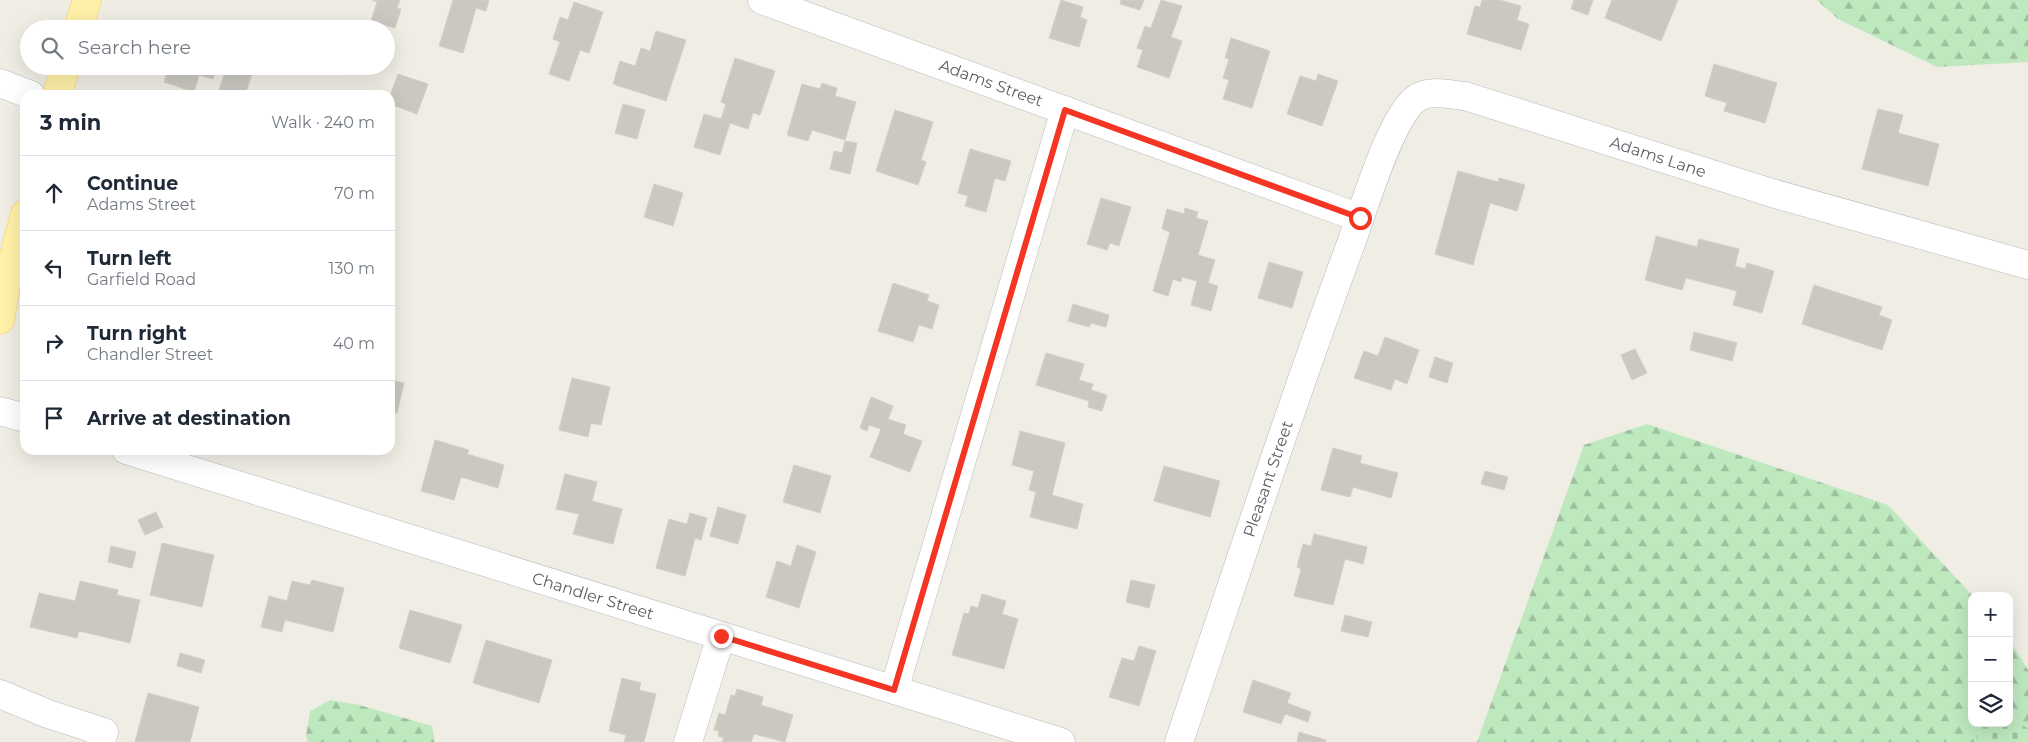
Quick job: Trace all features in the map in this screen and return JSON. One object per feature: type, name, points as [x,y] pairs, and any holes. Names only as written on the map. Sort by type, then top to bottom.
[{"type":"main road","points":[[81,20],[87,0]]},
{"type":"main road","points":[[59,90],[63,75]]},
{"type":"main road","points":[[1,308],[20,234]]},
{"type":"street","name":"Adams Street","points":[[762,0],[1360,218]]},
{"type":"street","points":[[0,82],[20,90]]},
{"type":"street","name":"Adams Lane","points":[[1360,218],[1388,142],[1401,118],[1417,98],[1437,93],[1466,96],[1772,193],[2028,265]]},
{"type":"street","points":[[894,690],[1065,110]]},
{"type":"street","name":"Pleasant Street","points":[[1179,742],[1314,342],[1360,218]]},
{"type":"street","points":[[0,411],[20,417]]},
{"type":"street","name":"Chandler Street","points":[[142,455],[1061,742]]},
{"type":"street","points":[[688,742],[721,636]]},
{"type":"street","points":[[0,694],[48,714],[104,732],[101,742]]},
{"type":"green space","points":[[1817,0],[2028,0],[2028,62],[1937,67],[1838,19]]},
{"type":"green space","points":[[1647,424],[1888,505],[1969,592],[1968,727],[2013,727],[2013,646],[2028,670],[2028,742],[1477,742],[1584,445]]},
{"type":"green space","points":[[330,700],[359,705],[432,726],[435,742],[308,742],[306,736],[310,711]]},
{"type":"green space","points":[[2013,722],[2028,728],[2028,742],[1975,742],[1981,727],[2013,727]]},
{"type":"building","points":[[372,0],[400,0],[397,8],[401,9],[395,28],[395,20],[371,20],[377,2]]},
{"type":"building","points":[[453,0],[489,0],[486,11],[476,8],[463,53],[439,46]]},
{"type":"building","points":[[1061,0],[1083,7],[1080,17],[1087,20],[1079,47],[1049,38]]},
{"type":"building","points":[[1121,0],[1144,0],[1140,10],[1120,4]]},
{"type":"building","points":[[1161,0],[1182,6],[1171,37],[1182,41],[1169,78],[1137,67],[1143,50],[1137,48],[1145,26],[1151,28]]},
{"type":"building","points":[[1482,0],[1500,0],[1521,6],[1517,20],[1529,24],[1521,50],[1467,34],[1475,6],[1480,7]]},
{"type":"building","points":[[1574,0],[1593,0],[1588,15],[1571,9]]},
{"type":"building","points":[[1612,0],[1678,0],[1661,41],[1605,18]]},
{"type":"building","points":[[574,2],[603,12],[589,53],[580,50],[569,81],[549,74],[560,42],[553,39],[560,17],[568,20]]},
{"type":"building","points":[[656,31],[686,40],[666,101],[613,84],[620,61],[635,66],[641,48],[650,51]]},
{"type":"building","points":[[1231,38],[1270,51],[1252,108],[1223,99],[1229,80],[1223,78],[1229,59],[1225,58]]},
{"type":"building","points":[[735,58],[775,71],[760,115],[753,113],[748,129],[730,123],[720,155],[694,147],[704,114],[721,119],[726,104],[721,102]]},
{"type":"building","points":[[1714,64],[1777,83],[1765,123],[1724,111],[1727,103],[1705,96]]},
{"type":"building","points":[[398,74],[428,84],[417,114],[395,106],[395,90],[392,90]]},
{"type":"building","points":[[1318,74],[1338,81],[1322,126],[1287,114],[1300,76],[1316,81]]},
{"type":"building","points":[[166,75],[199,75],[195,90],[188,90],[164,82]]},
{"type":"building","points":[[199,75],[214,75],[213,79]]},
{"type":"building","points":[[224,75],[252,75],[247,90],[219,90]]},
{"type":"building","points":[[822,83],[837,88],[835,96],[856,102],[845,140],[812,130],[808,141],[787,135],[802,84],[820,89]]},
{"type":"building","points":[[623,104],[645,110],[637,139],[615,133]]},
{"type":"building","points":[[1878,109],[1903,115],[1898,133],[1939,144],[1928,186],[1862,169]]},
{"type":"building","points":[[895,110],[933,122],[921,160],[926,162],[918,185],[876,171]]},
{"type":"building","points":[[845,141],[857,143],[850,174],[830,169],[834,151],[842,153]]},
{"type":"building","points":[[970,149],[1011,161],[1005,181],[995,178],[986,212],[965,206],[968,196],[958,193]]},
{"type":"building","points":[[1458,171],[1498,182],[1499,178],[1525,185],[1517,211],[1490,203],[1473,265],[1435,254]]},
{"type":"building","points":[[654,184],[683,193],[673,226],[644,217]]},
{"type":"building","points":[[1101,198],[1131,207],[1119,246],[1110,243],[1107,250],[1087,244]]},
{"type":"building","points":[[1185,208],[1198,212],[1196,218],[1208,221],[1198,255],[1215,260],[1208,283],[1218,286],[1211,311],[1191,305],[1197,281],[1182,277],[1181,282],[1173,279],[1168,296],[1153,291],[1170,232],[1162,229],[1167,209],[1184,214]]},
{"type":"building","points":[[1656,236],[1697,247],[1699,239],[1739,249],[1735,266],[1745,269],[1747,263],[1774,271],[1762,313],[1733,305],[1737,291],[1686,278],[1682,290],[1645,280]]},
{"type":"building","points":[[1269,262],[1303,272],[1292,308],[1258,298]]},
{"type":"building","points":[[893,283],[929,295],[927,301],[939,305],[932,329],[919,325],[913,342],[878,331]]},
{"type":"building","points":[[1814,285],[1882,307],[1879,315],[1892,320],[1882,350],[1802,324]]},
{"type":"building","points":[[1073,304],[1109,315],[1106,327],[1091,323],[1089,327],[1068,321]]},
{"type":"building","points":[[1694,332],[1737,343],[1732,361],[1690,350]]},
{"type":"building","points":[[1385,337],[1419,350],[1407,384],[1395,379],[1391,390],[1354,378],[1364,351],[1378,356]]},
{"type":"building","points":[[1635,349],[1647,373],[1632,380],[1621,355]]},
{"type":"building","points":[[1046,353],[1084,364],[1079,380],[1093,384],[1091,390],[1107,395],[1102,411],[1088,407],[1089,401],[1036,385]]},
{"type":"building","points":[[1435,357],[1453,363],[1447,383],[1429,377]]},
{"type":"building","points":[[572,378],[610,387],[601,425],[591,423],[588,437],[559,430]]},
{"type":"building","points":[[395,381],[404,383],[397,413],[395,413]]},
{"type":"building","points":[[871,397],[893,406],[888,419],[906,425],[903,434],[922,441],[910,472],[870,457],[881,429],[869,425],[867,431],[860,428]]},
{"type":"building","points":[[1020,431],[1065,443],[1052,495],[1083,504],[1077,529],[1030,517],[1036,492],[1029,490],[1034,471],[1012,465]]},
{"type":"building","points":[[435,440],[469,450],[467,454],[504,465],[498,488],[461,477],[454,500],[421,491]]},
{"type":"building","points":[[1333,448],[1362,456],[1360,463],[1398,473],[1391,498],[1353,487],[1350,497],[1321,490]]},
{"type":"building","points":[[794,465],[831,476],[820,513],[783,502]]},
{"type":"building","points":[[1164,466],[1220,481],[1210,517],[1154,501]]},
{"type":"building","points":[[1485,471],[1508,477],[1504,490],[1481,484]]},
{"type":"building","points":[[565,474],[597,482],[592,501],[622,509],[613,544],[573,534],[579,514],[556,509]]},
{"type":"building","points":[[718,507],[746,515],[738,544],[710,536]]},
{"type":"building","points":[[156,512],[163,527],[145,535],[138,520]]},
{"type":"building","points":[[690,513],[707,518],[701,540],[695,538],[685,576],[656,568],[669,519],[687,524]]},
{"type":"building","points":[[1314,534],[1367,547],[1363,564],[1345,559],[1333,605],[1294,596],[1301,569],[1297,567],[1303,544],[1311,546]]},
{"type":"building","points":[[162,543],[214,555],[202,607],[150,595]]},
{"type":"building","points":[[797,545],[816,552],[799,608],[766,597],[777,561],[791,566]]},
{"type":"building","points":[[111,546],[136,552],[132,568],[108,562]]},
{"type":"building","points":[[312,580],[344,588],[333,632],[285,620],[282,632],[261,627],[269,596],[287,601],[292,581],[310,585]]},
{"type":"building","points":[[1131,580],[1155,585],[1149,608],[1126,602]]},
{"type":"building","points":[[80,581],[118,590],[117,595],[140,600],[130,643],[79,631],[77,638],[30,627],[39,593],[75,601]]},
{"type":"building","points":[[982,594],[1006,601],[1002,614],[1018,619],[1004,669],[952,655],[964,613],[969,614],[971,606],[978,608]]},
{"type":"building","points":[[410,610],[462,625],[450,663],[399,648]]},
{"type":"building","points":[[1345,615],[1372,622],[1368,637],[1341,631]]},
{"type":"building","points":[[486,640],[552,660],[539,703],[473,683]]},
{"type":"building","points":[[1139,646],[1156,651],[1139,706],[1109,697],[1122,658],[1134,661]]},
{"type":"building","points":[[180,653],[205,660],[201,673],[177,666]]},
{"type":"building","points":[[622,678],[641,683],[639,690],[656,694],[644,742],[624,742],[626,735],[609,731]]},
{"type":"building","points":[[1253,680],[1291,693],[1287,703],[1311,712],[1308,722],[1285,714],[1281,724],[1243,712]]},
{"type":"building","points":[[737,689],[763,697],[761,705],[793,715],[785,742],[754,734],[751,742],[722,742],[724,738],[718,736],[719,731],[714,730],[719,713],[725,715],[731,695],[735,696]]},
{"type":"building","points":[[148,693],[199,707],[190,742],[135,742]]},
{"type":"building","points":[[1299,732],[1326,740],[1326,742],[1297,742]]},
{"type":"route","points":[[721,636],[894,690],[1065,110],[1360,218]]}]
